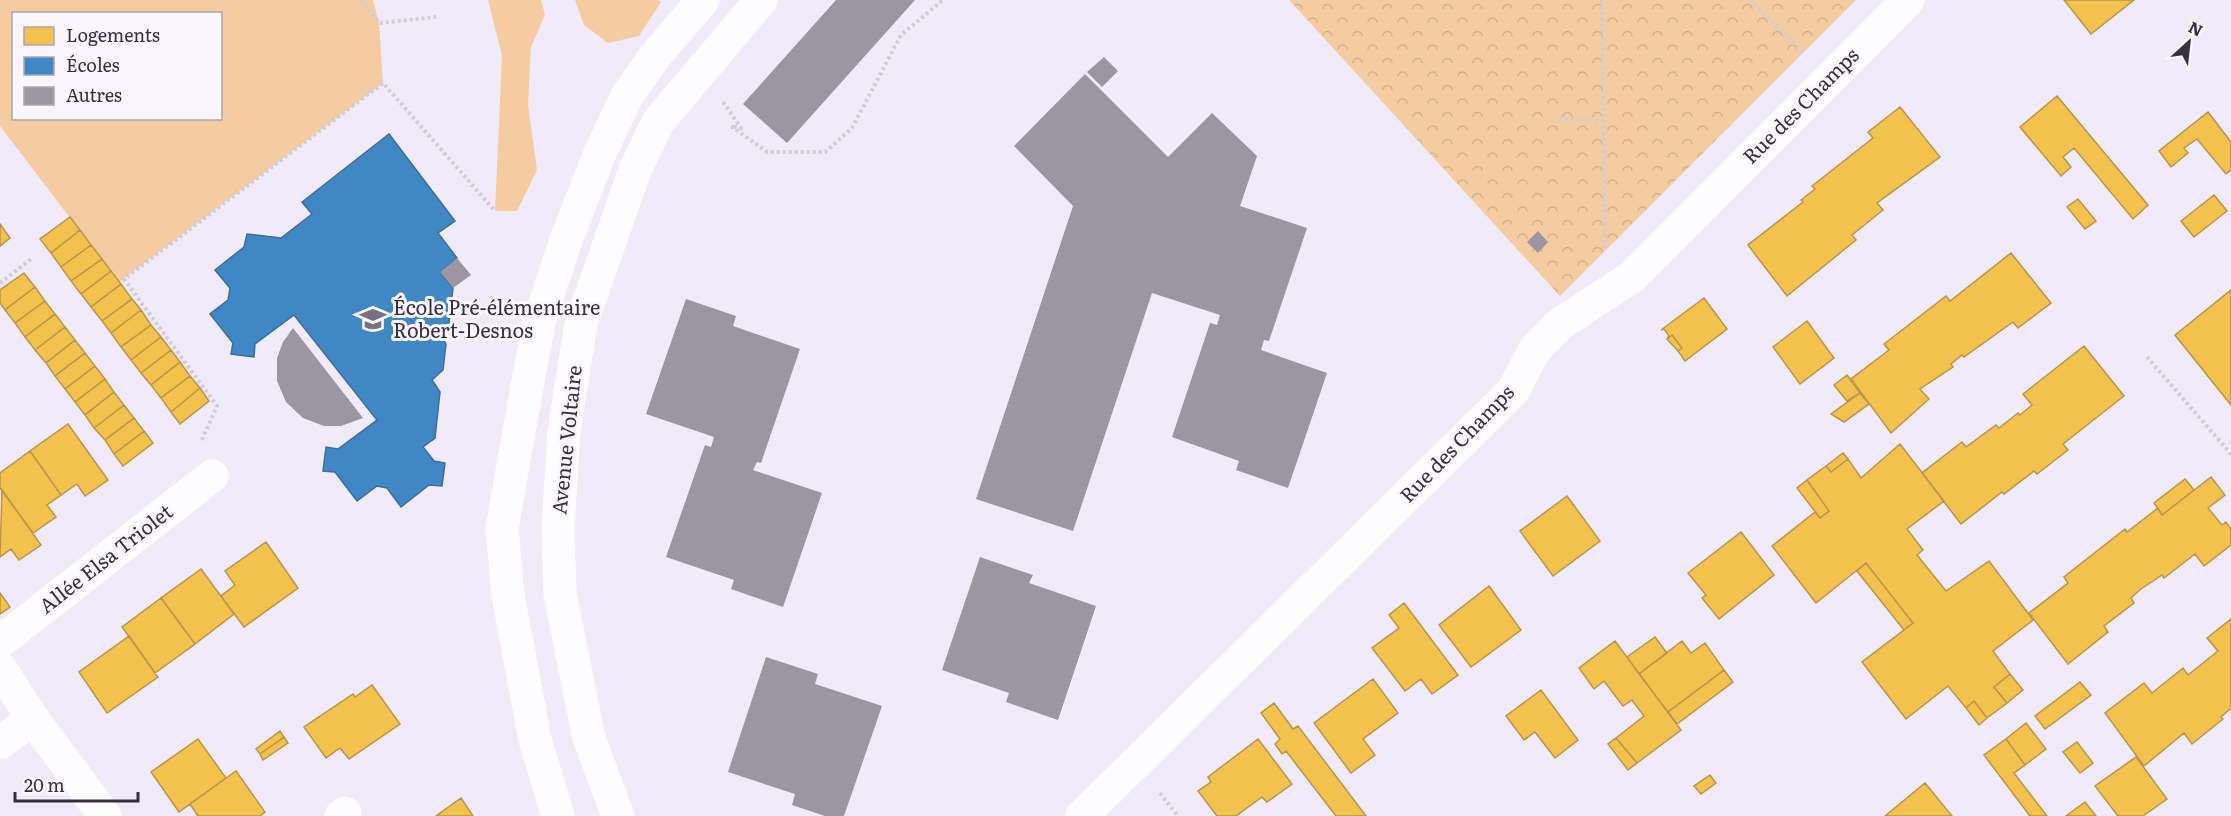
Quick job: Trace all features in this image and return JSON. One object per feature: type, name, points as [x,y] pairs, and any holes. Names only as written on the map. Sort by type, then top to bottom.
[{"type":"street","points":[[558,816],[535,740],[508,595],[502,530],[521,420],[539,322],[566,240],[600,153],[627,96],[655,56],[703,0]]},
{"type":"street","name":"Avenue Voltaire","points":[[618,816],[589,738],[560,593],[558,527],[564,431],[581,324],[635,170],[658,122],[761,0]]},
{"type":"street","name":"Rue des Champs","points":[[1082,816],[1514,392],[1535,349],[1560,324],[1632,277],[1908,0]]},
{"type":"street","name":"Allée Elsa Triolet","points":[[0,642],[212,476]]},
{"type":"street","points":[[0,668],[33,719],[105,816]]},
{"type":"street","points":[[0,743],[33,719]]},
{"type":"path","points":[[361,0],[379,23],[436,17]]},
{"type":"path","points":[[723,101],[741,128],[731,126],[767,152],[825,152],[852,128],[901,34],[943,0]]},
{"type":"path","points":[[1602,0],[1605,251]]},
{"type":"path","points":[[1750,0],[1806,55]]},
{"type":"path","points":[[212,476],[201,444],[217,406],[124,279],[383,83],[495,211]]},
{"type":"path","points":[[1559,118],[1603,121]]},
{"type":"path","points":[[0,283],[31,259]]},
{"type":"path","points":[[2147,357],[2231,454]]},
{"type":"green space","points":[[0,0],[373,0],[379,23],[383,83],[119,282],[0,126]]},
{"type":"green space","points":[[488,0],[541,0],[545,15],[531,47],[528,105],[537,170],[517,211],[495,211],[502,56]]},
{"type":"green space","points":[[575,0],[658,0],[661,2],[639,36],[608,43],[584,25]]},
{"type":"green space","points":[[1289,0],[1856,0],[1560,296]]},
{"type":"building: Logements","points":[[2064,0],[2134,0],[2091,34]]},
{"type":"building: Logements","points":[[2057,96],[2148,205],[2133,219],[2074,148],[2063,157],[2071,167],[2061,176],[2020,127]]},
{"type":"building: Logements","points":[[1900,107],[1940,157],[1877,203],[1883,210],[1852,235],[1856,240],[1787,296],[1748,245],[1803,202],[1801,200],[1815,189],[1812,186],[1873,138],[1868,132]]},
{"type":"building: Logements","points":[[2208,112],[2231,142],[2231,170],[2226,174],[2197,139],[2184,148],[2188,153],[2171,167],[2159,151]]},
{"type":"building: Logements","points":[[2214,195],[2227,211],[2194,237],[2181,221]]},
{"type":"building: Logements","points":[[2078,199],[2096,221],[2085,229],[2067,207]]},
{"type":"building: Logements","points":[[70,217],[80,230],[51,253],[40,239]]},
{"type":"building: Logements","points":[[0,224],[10,238],[0,246]]},
{"type":"building: Logements","points":[[80,230],[91,245],[61,267],[51,253]]},
{"type":"building: Logements","points":[[91,245],[102,259],[71,281],[61,267]]},
{"type":"building: Logements","points":[[2011,253],[2051,303],[2018,328],[2013,322],[1964,357],[1962,355],[1951,364],[1953,367],[1920,389],[1929,399],[1891,433],[1851,379],[1889,350],[1884,344],[1946,296],[1950,301]]},
{"type":"building: Logements","points":[[102,259],[111,271],[81,294],[71,281]]},
{"type":"building: Logements","points":[[111,271],[121,284],[91,307],[81,294]]},
{"type":"building: Logements","points":[[24,273],[35,287],[5,310],[0,303],[0,290]]},
{"type":"building: Logements","points":[[121,284],[132,299],[102,321],[91,307]]},
{"type":"building: Logements","points":[[35,287],[45,301],[15,323],[5,310]]},
{"type":"building: Logements","points":[[2231,290],[2231,405],[2175,335]]},
{"type":"building: Logements","points":[[1704,298],[1727,329],[1685,361],[1678,351],[1682,348],[1672,335],[1667,339],[1669,336],[1664,329],[1661,330]]},
{"type":"building: Logements","points":[[132,299],[141,310],[111,333],[102,321]]},
{"type":"building: Logements","points":[[45,301],[55,314],[25,337],[15,323]]},
{"type":"building: Logements","points":[[141,310],[151,325],[121,347],[111,333]]},
{"type":"building: Logements","points":[[55,314],[65,327],[35,350],[25,337]]},
{"type":"building: Logements","points":[[1807,321],[1834,358],[1800,384],[1773,347]]},
{"type":"building: Logements","points":[[151,325],[161,337],[131,360],[121,347]]},
{"type":"building: Logements","points":[[65,327],[75,340],[46,363],[35,350]]},
{"type":"building: Logements","points":[[1672,335],[1682,348],[1678,351],[1667,339]]},
{"type":"building: Logements","points":[[161,337],[171,350],[141,373],[131,360]]},
{"type":"building: Logements","points":[[75,340],[85,353],[55,376],[46,363]]},
{"type":"building: Logements","points":[[2084,346],[2124,396],[2063,444],[2068,450],[2037,474],[2034,471],[2004,494],[2002,492],[1961,524],[1922,473],[1962,442],[1966,447],[1996,425],[1999,428],[2018,413],[2020,415],[2032,405],[2023,394]]},
{"type":"building: Logements","points":[[171,350],[180,362],[151,385],[141,373]]},
{"type":"building: Logements","points":[[85,353],[95,366],[65,389],[55,376]]},
{"type":"building: Logements","points":[[180,362],[190,376],[161,398],[151,385]]},
{"type":"building: Logements","points":[[95,366],[105,379],[75,402],[65,389]]},
{"type":"building: Logements","points":[[1847,375],[1860,393],[1847,401],[1834,385]]},
{"type":"building: Logements","points":[[190,376],[200,388],[171,412],[161,398]]},
{"type":"building: Logements","points":[[105,379],[114,392],[85,415],[75,402]]},
{"type":"building: Logements","points":[[200,388],[209,401],[180,424],[171,412]]},
{"type":"building: Logements","points":[[114,392],[124,405],[94,428],[85,415]]},
{"type":"building: Logements","points":[[1860,393],[1869,404],[1844,422],[1831,414]]},
{"type":"building: Logements","points":[[124,405],[134,418],[105,440],[94,428]]},
{"type":"building: Logements","points":[[134,418],[144,431],[114,454],[105,440]]},
{"type":"building: Logements","points":[[68,424],[108,480],[85,496],[77,484],[61,495],[30,451]]},
{"type":"building: Logements","points":[[144,431],[153,443],[123,466],[114,454]]},
{"type":"building: Logements","points":[[1900,444],[1944,501],[1907,529],[1923,550],[1917,555],[1946,591],[1989,561],[2033,620],[1993,651],[2010,674],[1994,687],[2007,703],[1987,718],[1974,701],[1966,708],[1948,686],[1906,719],[1862,662],[1913,623],[1866,563],[1816,603],[1772,546],[1815,512],[1820,518],[1829,511],[1807,480],[1826,466],[1831,472],[1848,459],[1861,478]]},
{"type":"building: Logements","points":[[30,451],[61,495],[47,505],[56,517],[33,533],[0,488],[0,473]]},
{"type":"building: Logements","points":[[1843,453],[1848,459],[1831,472],[1826,466]]},
{"type":"building: Logements","points":[[2211,477],[2225,495],[2208,508],[2222,525],[2226,522],[2231,529],[2231,545],[2204,566],[2195,554],[2164,578],[2162,575],[2141,589],[2131,598],[2134,603],[2104,626],[2108,632],[2068,664],[2029,613],[2068,583],[2064,577],[2125,529],[2127,532],[2158,508],[2162,515]]},
{"type":"building: Logements","points":[[2185,479],[2194,490],[2162,515],[2154,503]]},
{"type":"building: Logements","points":[[1807,480],[1829,511],[1820,518],[1797,488]]},
{"type":"building: Logements","points":[[2,490],[41,545],[19,560],[11,549],[0,557]]},
{"type":"building: Logements","points":[[1567,496],[1600,541],[1553,576],[1520,531]]},
{"type":"building: Logements","points":[[1741,532],[1774,575],[1719,619],[1702,598],[1706,595],[1688,573]]},
{"type":"building: Logements","points":[[266,542],[298,588],[244,627],[221,596],[235,585],[225,571]]},
{"type":"building: Logements","points":[[1866,563],[1913,623],[1904,630],[1857,571]]},
{"type":"building: Logements","points":[[201,569],[234,614],[195,644],[161,598]]},
{"type":"building: Logements","points":[[1489,586],[1521,630],[1471,667],[1439,625]]},
{"type":"building: Logements","points":[[0,593],[10,607],[0,614]]},
{"type":"building: Logements","points":[[161,598],[195,644],[155,673],[122,627]]},
{"type":"building: Logements","points":[[1404,603],[1458,675],[1432,694],[1421,679],[1405,691],[1372,648],[1399,628],[1389,615]]},
{"type":"building: Logements","points":[[2231,619],[2231,708],[2221,717],[2223,719],[2192,744],[2184,733],[2144,766],[2105,713],[2144,683],[2152,693],[2183,668],[2188,675],[2218,651],[2207,638]]},
{"type":"building: Logements","points":[[129,636],[158,677],[107,713],[79,672]]},
{"type":"building: Logements","points":[[1655,637],[1667,653],[1639,674],[1627,657]]},
{"type":"building: Logements","points":[[1615,641],[1681,730],[1637,763],[1616,738],[1644,716],[1632,700],[1623,706],[1604,681],[1594,689],[1579,668]]},
{"type":"building: Logements","points":[[1682,641],[1691,653],[1705,643],[1724,670],[1668,712],[1639,674]]},
{"type":"building: Logements","points":[[1724,670],[1733,682],[1677,724],[1668,712]]},
{"type":"building: Logements","points":[[2010,674],[2023,690],[2007,703],[1994,687]]},
{"type":"building: Logements","points":[[1373,679],[1398,713],[1363,739],[1375,755],[1351,773],[1314,723]]},
{"type":"building: Logements","points":[[2080,682],[2091,695],[2045,729],[2035,716]]},
{"type":"building: Logements","points":[[372,685],[400,724],[349,759],[340,748],[326,758],[304,727],[353,694],[355,697]]},
{"type":"building: Logements","points":[[1541,690],[1578,740],[1555,758],[1535,732],[1524,740],[1506,716]]},
{"type":"building: Logements","points":[[1974,701],[1987,718],[1979,725],[1966,708]]},
{"type":"building: Logements","points":[[1274,703],[1293,729],[1298,726],[1366,816],[1336,816],[1286,751],[1282,754],[1275,744],[1280,739],[1261,713]]},
{"type":"building: Logements","points":[[2026,723],[2046,749],[2025,765],[2006,739]]},
{"type":"building: Logements","points":[[280,731],[284,737],[260,754],[256,749]]},
{"type":"building: Logements","points":[[284,737],[288,743],[263,760],[260,754]]},
{"type":"building: Logements","points":[[1616,738],[1637,763],[1628,770],[1608,744]]},
{"type":"building: Logements","points":[[198,739],[226,778],[179,812],[151,772]]},
{"type":"building: Logements","points":[[1258,739],[1292,784],[1267,802],[1262,797],[1236,816],[1217,816],[1198,791],[1211,782],[1208,777]]},
{"type":"building: Logements","points":[[2006,739],[2025,765],[2014,773],[2047,816],[2030,816],[1984,755]]},
{"type":"building: Logements","points":[[2077,742],[2093,763],[2080,773],[2063,752]]},
{"type":"building: Logements","points":[[2136,757],[2167,799],[2143,816],[2118,816],[2095,786]]},
{"type":"building: Logements","points":[[236,771],[265,812],[260,816],[198,816],[190,804]]},
{"type":"building: Logements","points":[[1710,775],[1716,783],[1701,794],[1694,786]]},
{"type":"building: Logements","points":[[1925,783],[1952,816],[1885,816]]},
{"type":"building: Logements","points":[[461,798],[473,816],[436,816]]},
{"type":"building: Logements","points":[[2085,802],[2096,816],[2066,816]]},
{"type":"building: Écoles","name":"École Pré-élémentaire Robert-Desnos","points":[[389,134],[455,221],[438,233],[457,258],[440,272],[453,288],[449,323],[437,331],[446,344],[443,370],[432,380],[440,392],[435,438],[423,447],[434,461],[445,463],[442,486],[429,485],[401,507],[387,488],[377,486],[357,501],[335,472],[323,471],[326,447],[338,449],[377,420],[294,315],[255,344],[254,357],[231,354],[233,343],[210,314],[228,300],[230,288],[215,270],[244,247],[247,234],[281,238],[312,214],[302,202]]},
{"type":"building: Autres","points":[[836,0],[915,0],[787,143],[743,104]]},
{"type":"building: Autres","points":[[1104,57],[1118,71],[1102,87],[1087,72]]},
{"type":"building: Autres","points":[[1085,74],[1168,157],[1212,113],[1257,156],[1240,206],[1307,228],[1269,341],[1264,340],[1261,350],[1327,373],[1288,488],[1236,470],[1239,461],[1172,437],[1210,323],[1217,325],[1220,315],[1152,293],[1073,531],[976,499],[1073,206],[1014,146]]},
{"type":"building: Autres","points":[[1538,231],[1548,242],[1538,253],[1527,242]]},
{"type":"building: Autres","points":[[457,258],[471,275],[453,288],[440,272]]},
{"type":"building: Autres","points":[[686,299],[736,316],[733,326],[800,349],[761,463],[757,462],[753,470],[822,493],[783,607],[731,589],[734,580],[666,557],[705,445],[711,447],[714,437],[646,414]]},
{"type":"building: Autres","points":[[293,328],[363,418],[341,426],[324,426],[303,418],[286,402],[277,381],[277,358],[283,342]]},
{"type":"building: Autres","points":[[980,557],[1033,575],[1029,583],[1096,606],[1058,720],[1006,702],[1009,693],[942,670]]},
{"type":"building: Autres","points":[[766,657],[818,674],[815,684],[882,706],[844,816],[825,816],[792,805],[795,794],[728,772]]},
{"type":"place","name":"École Pré-élémentaire Robert-Desnos","points":[[373,319]]}]
